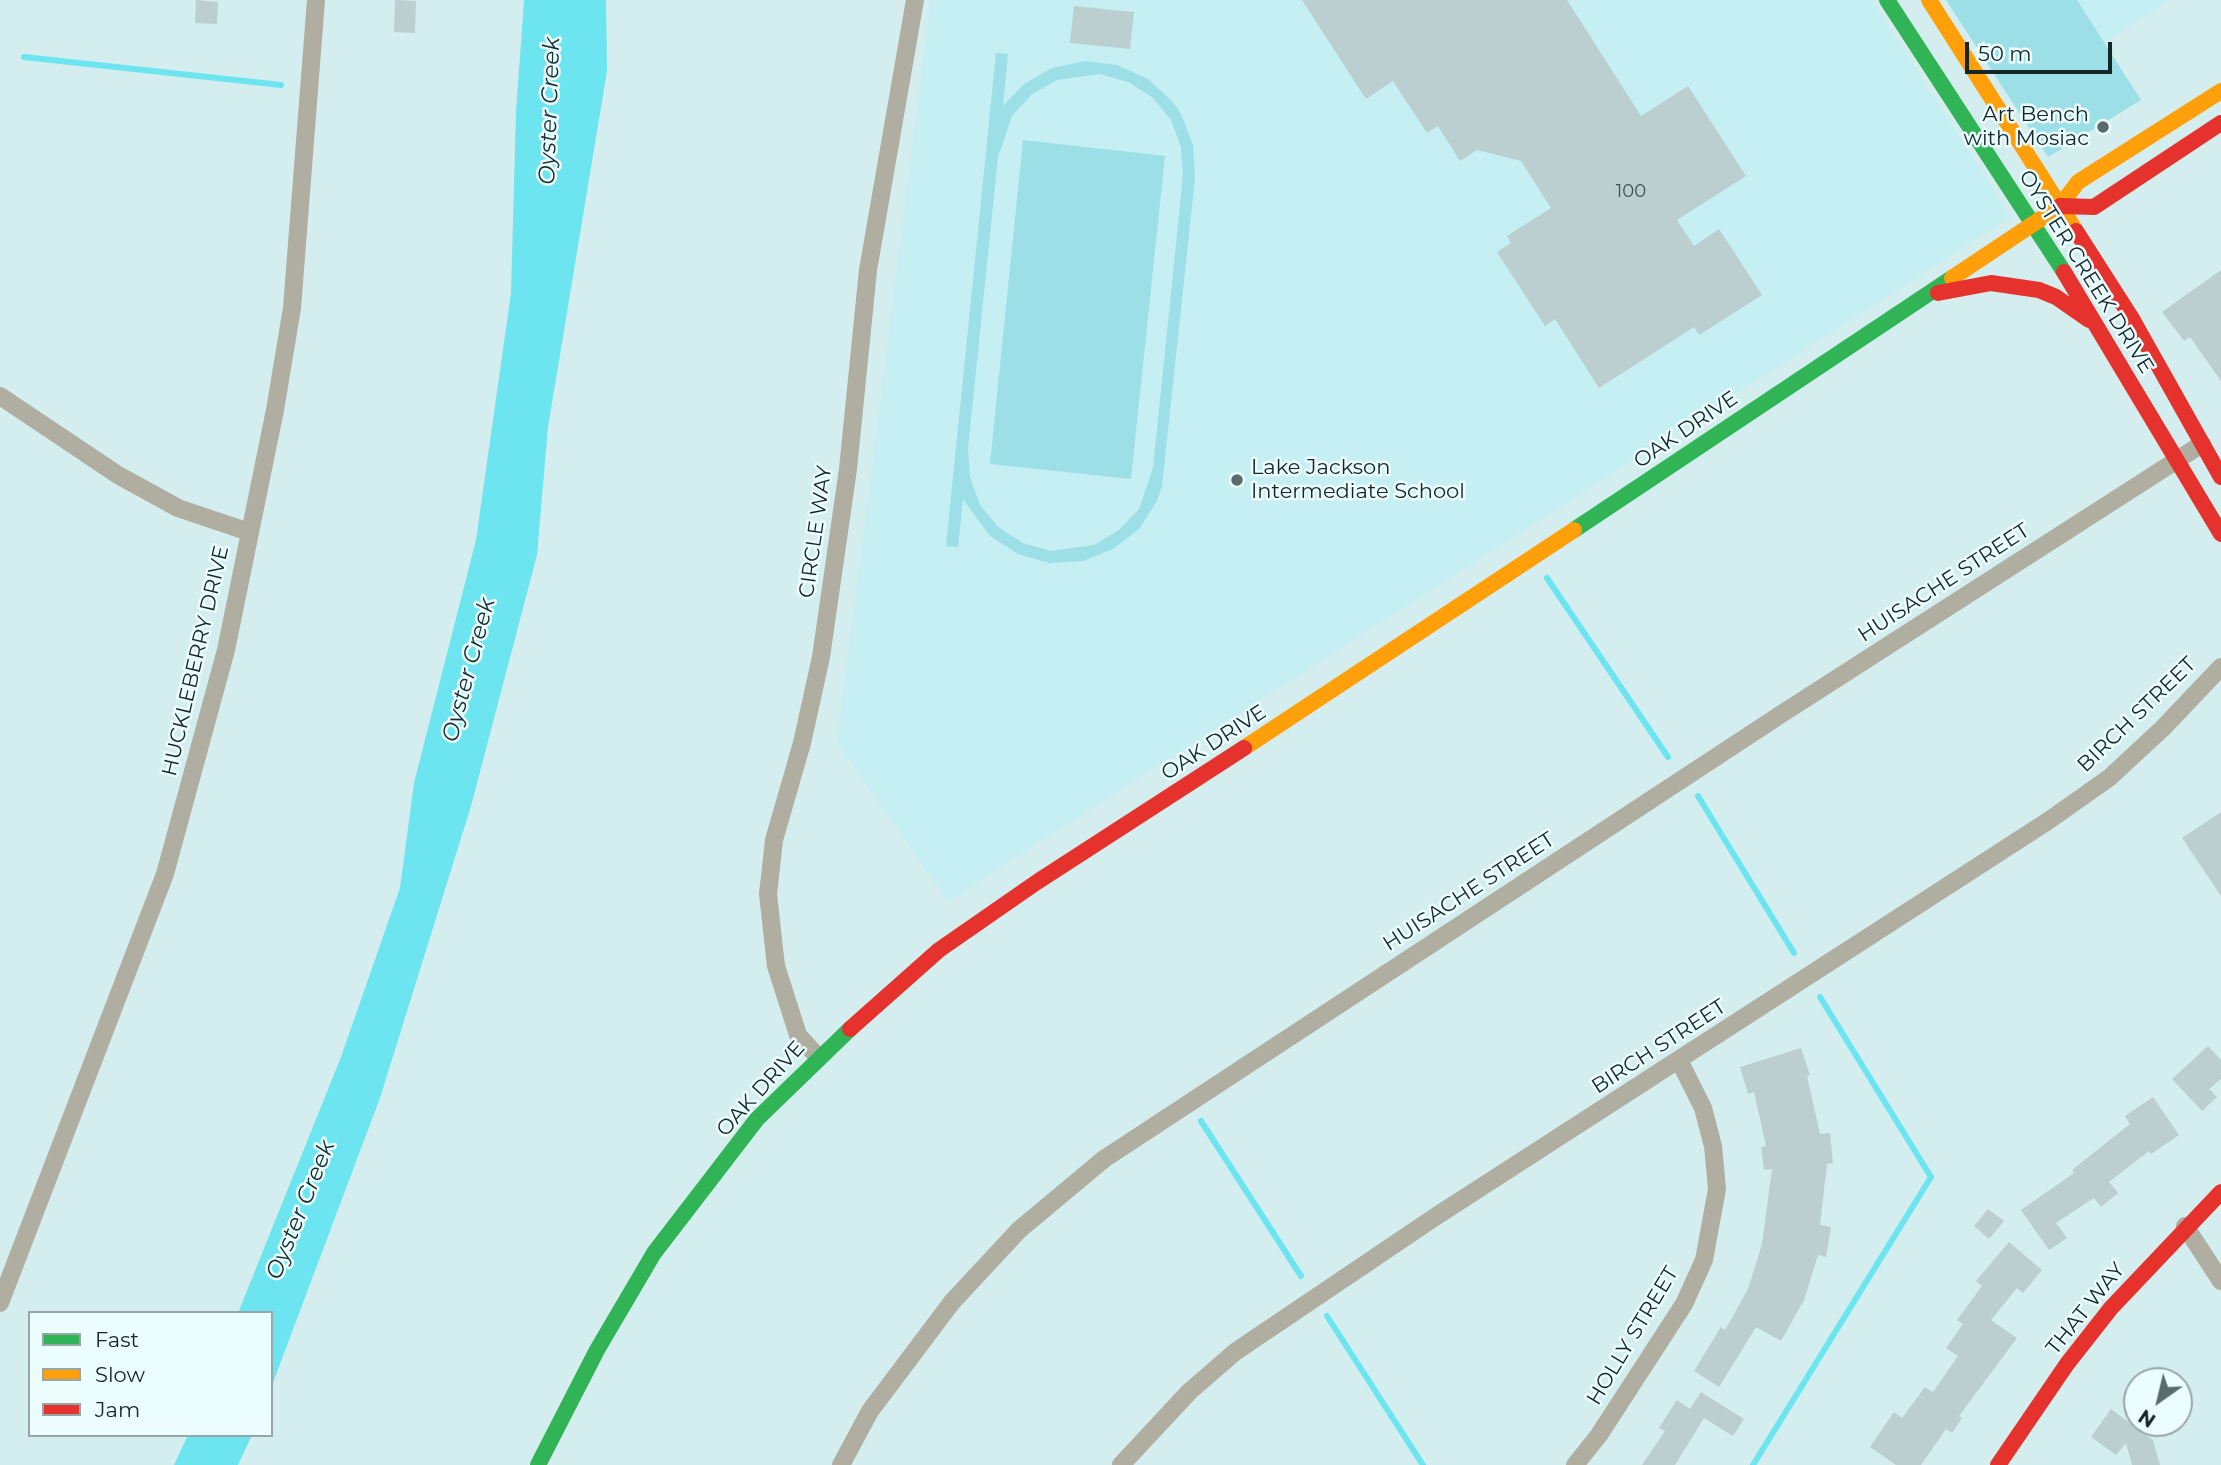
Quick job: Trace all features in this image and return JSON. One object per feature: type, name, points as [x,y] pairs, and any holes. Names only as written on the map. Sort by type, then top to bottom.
[{"type":"street","name":"HUCKLEBERRY DRIVE","points":[[0,1303],[164,874],[226,650],[275,410],[292,308],[316,0]]},
{"type":"street","name":"CIRCLE WAY","points":[[818,1056],[798,1035],[776,966],[768,894],[774,840],[802,743],[823,643],[848,469],[869,270],[915,0]]},
{"type":"street","name":"OYSTER CREEK DRIVE","points":[[1887,0],[2100,328],[2221,534]]},
{"type":"street","name":"OYSTER CREEK DRIVE","points":[[1929,0],[2131,317],[2221,477]]},
{"type":"street","name":"OAK DRIVE","points":[[538,1465],[597,1350],[654,1253],[757,1119],[818,1056],[939,950],[1037,881],[1279,726],[1929,295],[2060,206],[2078,182],[2221,91]]},
{"type":"street","points":[[2060,206],[2094,206],[2221,122]]},
{"type":"street","points":[[1929,295],[1991,284],[2039,290],[2056,297],[2100,328]]},
{"type":"street","points":[[0,396],[118,475],[178,508],[249,532]]},
{"type":"street","name":"HUISACHE STREET","points":[[841,1465],[870,1411],[952,1302],[1019,1230],[1104,1159],[1783,713],[2202,444]]},
{"type":"street","name":"BIRCH STREET","points":[[1121,1465],[1189,1392],[1235,1352],[1435,1217],[1679,1062],[2048,821],[2109,778],[2163,728],[2221,667]]},
{"type":"street","name":"HOLLY STREET","points":[[1575,1465],[1599,1434],[1684,1304],[1704,1260],[1717,1189],[1713,1146],[1703,1108],[1679,1062]]},
{"type":"street","name":"THAT WAY","points":[[1998,1465],[2067,1364],[2104,1317],[2185,1226],[2221,1192]]},
{"type":"street","points":[[2185,1226],[2221,1281]]},
{"type":"shaded area","name":"Lake Jackson Intermediate School","points":[[931,0],[1872,0],[2011,217],[948,901],[837,743]]},
{"type":"shaded area","points":[[1946,0],[2077,0],[2141,100],[2048,157]]},
{"type":"shaded area","points":[[2077,0],[2170,0],[2105,43]]},
{"type":"shaded area","points":[[996,53],[1008,54],[1003,106],[1024,84],[1052,68],[1085,61],[1117,65],[1148,79],[1172,101],[1181,114],[1193,145],[1195,178],[1162,486],[1157,501],[1139,529],[1113,549],[1083,561],[1049,563],[1018,554],[990,536],[963,499],[958,547],[946,546]],"holes":[[[1100,74],[1128,82],[1152,97],[1171,120],[1181,147],[1183,176],[1153,468],[1139,509],[1119,530],[1094,545],[1051,551],[1023,543],[998,527],[980,505],[970,477],[968,448],[998,157],[1012,116],[1032,94],[1057,80]]]},
{"type":"shaded area","points":[[1023,140],[1165,156],[1131,479],[990,464]]},
{"type":"water","name":"Oyster Creek","points":[[524,0],[606,0],[607,71],[548,427],[537,555],[471,806],[380,1098],[273,1383],[273,1311],[239,1311],[341,1057],[400,888],[414,783],[476,540],[511,293],[516,112]]},
{"type":"water","points":[[187,1437],[251,1437],[238,1465],[174,1465]]},
{"type":"building","points":[[196,0],[218,2],[217,24],[195,23]]},
{"type":"building","points":[[395,0],[416,1],[415,33],[394,32]]},
{"type":"building","points":[[1302,0],[1567,0],[1641,116],[1688,86],[1746,176],[1677,220],[1694,246],[1719,229],[1762,295],[1699,335],[1694,327],[1599,388],[1555,319],[1545,326],[1497,252],[1511,243],[1507,236],[1551,208],[1521,161],[1477,150],[1460,161],[1438,126],[1427,133],[1393,81],[1366,99]]},
{"type":"building","points":[[1074,6],[1134,12],[1130,49],[1070,43]]},
{"type":"building","points":[[2221,270],[2221,381],[2190,337],[2184,341],[2162,312]]},
{"type":"building","points":[[2221,812],[2221,896],[2182,838]]},
{"type":"building","points":[[2208,1046],[2221,1060],[2221,1079],[2209,1089],[2217,1097],[2202,1111],[2172,1079]]},
{"type":"building","points":[[1801,1048],[1810,1075],[1807,1076],[1820,1134],[1830,1133],[1833,1163],[1827,1164],[1820,1225],[1831,1227],[1826,1257],[1818,1255],[1804,1300],[1781,1341],[1756,1327],[1719,1387],[1694,1371],[1721,1327],[1725,1330],[1748,1289],[1762,1244],[1772,1169],[1764,1170],[1761,1147],[1766,1146],[1754,1092],[1748,1094],[1740,1067]]},
{"type":"building","points":[[2153,1097],[2179,1135],[2151,1154],[2149,1151],[2109,1182],[2118,1193],[2101,1207],[2094,1198],[2056,1223],[2067,1238],[2049,1250],[2021,1210],[2074,1173],[2072,1170],[2130,1124],[2125,1116]]},
{"type":"building","points":[[1988,1209],[2004,1221],[1989,1239],[1974,1226]]},
{"type":"building","points":[[2009,1242],[2042,1270],[2023,1293],[2017,1288],[1991,1320],[2017,1338],[1959,1416],[1962,1418],[1952,1433],[1946,1429],[1921,1465],[1896,1465],[1870,1447],[1894,1412],[1902,1418],[1925,1387],[1933,1392],[1958,1356],[1946,1348],[1963,1324],[1957,1320],[1982,1286],[1976,1281]]},
{"type":"building","points":[[1701,1392],[1744,1419],[1733,1436],[1704,1418],[1675,1465],[1642,1465],[1665,1431],[1659,1428],[1677,1400],[1690,1409]]},
{"type":"building","points":[[2111,1409],[2123,1418],[2123,1437],[2149,1437],[2153,1440],[2160,1465],[2132,1465],[2126,1443],[2116,1455],[2091,1437]]},
{"type":"waterway","points":[[24,57],[281,85]]},
{"type":"waterway","points":[[1547,578],[1668,757]]},
{"type":"waterway","points":[[1698,796],[1794,953]]},
{"type":"waterway","points":[[1753,1465],[1931,1177],[1820,997]]},
{"type":"waterway","points":[[1201,1121],[1301,1276]]},
{"type":"waterway","points":[[1327,1316],[1423,1465]]},
{"type":"traffic: fast","points":[[1887,0],[2064,272]]},
{"type":"traffic: fast","points":[[1574,530],[1952,278]]},
{"type":"traffic: fast","points":[[538,1465],[597,1350],[654,1253],[757,1119],[850,1029]]},
{"type":"traffic: slow","points":[[1929,0],[2076,231]]},
{"type":"traffic: slow","points":[[1952,278],[2060,206],[2078,182],[2221,91]]},
{"type":"traffic: slow","points":[[1244,748],[1574,530]]},
{"type":"traffic: jam","points":[[2060,206],[2094,207],[2221,123]]},
{"type":"traffic: jam","points":[[2076,231],[2131,317],[2221,477]]},
{"type":"traffic: jam","points":[[2064,272],[2221,534]]},
{"type":"traffic: jam","points":[[1938,293],[1991,283],[2039,290],[2056,297],[2089,320]]},
{"type":"traffic: jam","points":[[850,1029],[939,950],[1037,882],[1244,748]]},
{"type":"traffic: jam","points":[[1998,1465],[2067,1364],[2111,1308],[2221,1192]]},
{"type":"place","name":"Art Bench with Mosiac","points":[[2103,127]]},
{"type":"place","name":"Lake Jackson Intermediate School","points":[[1237,480]]}]
